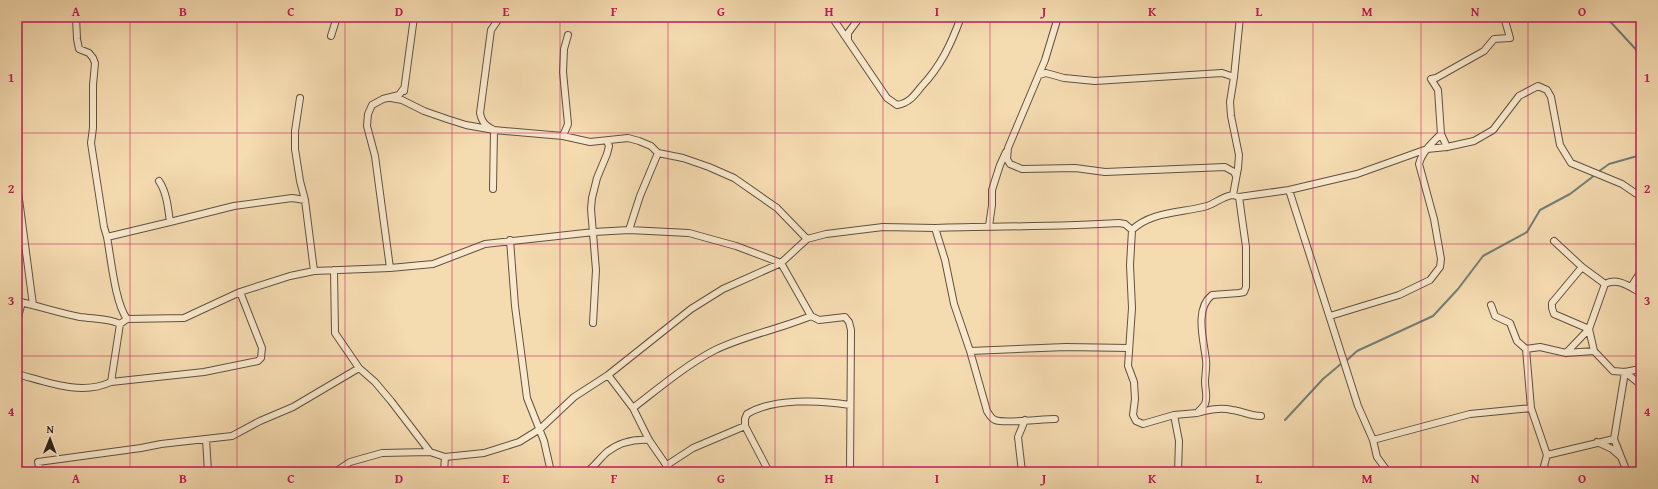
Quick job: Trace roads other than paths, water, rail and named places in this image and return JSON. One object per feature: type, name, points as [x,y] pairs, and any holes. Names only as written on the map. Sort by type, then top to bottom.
[{"type":"street","points":[[76,17],[79,49],[89,53],[95,63],[93,86],[93,128],[91,143],[101,213],[119,303],[123,314],[127,319]]},
{"type":"street","points":[[331,36],[336,17]]},
{"type":"street","points":[[409,103],[405,99],[404,88],[414,17]]},
{"type":"street","points":[[494,130],[485,125],[481,120],[480,113],[491,30],[500,17]]},
{"type":"street","points":[[832,17],[888,98],[897,105],[909,101],[935,72],[952,42],[961,17]]},
{"type":"street","points":[[848,40],[848,33],[860,17]]},
{"type":"street","points":[[989,226],[992,205],[992,190],[1000,165],[1045,60],[1058,17]]},
{"type":"street","points":[[1197,413],[1205,405],[1206,400],[1206,361],[1202,338],[1202,317],[1204,304],[1212,295],[1244,292],[1246,287],[1245,240],[1236,196],[1236,176],[1239,155],[1231,116],[1230,102],[1240,17]]},
{"type":"street","points":[[1447,147],[1440,134],[1438,90],[1431,79],[1436,78],[1484,51],[1494,39],[1510,38],[1504,17]]},
{"type":"street","points":[[563,136],[568,124],[563,72],[564,49],[568,35]]},
{"type":"street","points":[[1045,60],[1050,74]]},
{"type":"street","points":[[1039,75],[1046,73],[1064,78],[1095,81],[1222,73],[1234,77]]},
{"type":"street","points":[[1132,230],[1145,221],[1208,205],[1227,196],[1288,190],[1357,174],[1427,149],[1447,147],[1474,141],[1493,130],[1519,96],[1538,86],[1547,90],[1551,97],[1560,145],[1571,163],[1622,184],[1641,197]]},
{"type":"street","points":[[390,268],[382,218],[375,156],[367,126],[368,114],[372,105],[383,99],[399,95],[404,88]]},
{"type":"street","points":[[300,98],[295,131],[295,149],[300,181],[305,200],[314,271]]},
{"type":"street","points":[[391,98],[402,100],[424,111],[466,125],[494,130],[563,136],[590,142],[628,138],[651,146],[658,153],[709,167],[734,178],[777,208],[807,239]]},
{"type":"street","points":[[493,189],[494,130]]},
{"type":"street","points":[[1330,316],[1399,295],[1430,280],[1440,267],[1441,258],[1434,219],[1419,164],[1427,149],[1440,134]]},
{"type":"street","points":[[593,323],[596,270],[591,209],[596,178],[609,146],[607,141]]},
{"type":"street","points":[[1008,148],[1007,159],[1010,164],[1022,169],[1075,168],[1105,172],[1220,167],[1230,169],[1236,176]]},
{"type":"street","points":[[629,230],[640,196],[658,153]]},
{"type":"street","points":[[159,181],[167,198],[170,222]]},
{"type":"street","points":[[17,184],[33,305]]},
{"type":"street","points":[[1288,190],[1358,406],[1372,440],[1377,457],[1388,472]]},
{"type":"street","points":[[107,237],[234,206],[284,199],[305,200]]},
{"type":"street","points":[[337,471],[350,462],[382,453],[430,452],[445,457],[484,453],[519,442],[540,429],[578,394],[608,375],[691,309],[723,289],[781,263],[807,239],[826,234],[883,227],[935,228],[1060,226],[1118,223],[1125,224],[1132,230]]},
{"type":"street","points":[[935,228],[945,260],[954,304],[990,417],[1004,423],[1025,420],[1055,419]]},
{"type":"street","points":[[111,382],[120,324],[127,319],[184,318],[240,292],[284,278],[314,271],[390,268],[433,264],[486,244],[510,240],[629,230],[668,231],[702,236],[781,263],[811,316],[819,320],[845,317],[849,322],[851,373],[850,472]]},
{"type":"street","points":[[1132,230],[1130,265],[1132,308],[1128,366],[1134,382],[1135,399],[1133,415],[1136,421],[1143,424],[1174,415],[1197,413],[1209,410],[1231,409],[1248,415],[1261,416]]},
{"type":"street","points":[[510,240],[515,306],[527,398],[544,441],[551,472]]},
{"type":"street","points":[[1554,241],[1582,267],[1605,284]]},
{"type":"street","points":[[1582,267],[1552,303],[1552,308],[1554,314],[1589,329]]},
{"type":"street","points":[[334,270],[335,333],[359,368],[375,382],[430,452]]},
{"type":"street","points":[[1631,287],[1641,271]]},
{"type":"street","points":[[1566,353],[1589,329],[1605,284],[1613,281],[1631,287],[1641,294]]},
{"type":"street","points":[[17,374],[68,387],[97,387],[111,382],[204,372],[258,361],[262,355],[262,348],[240,292]]},
{"type":"street","points":[[17,321],[20,301],[76,316],[107,320],[120,324]]},
{"type":"street","points":[[1491,305],[1495,316],[1510,323],[1518,341],[1526,349],[1531,408],[1547,455],[1544,466],[1547,472]]},
{"type":"street","points":[[632,408],[698,360],[716,350],[744,338],[787,326],[811,316]]},
{"type":"street","points":[[1589,329],[1594,351],[1613,371],[1625,372],[1640,370],[1641,368]]},
{"type":"street","points":[[970,351],[1066,347],[1129,348]]},
{"type":"street","points":[[1526,349],[1540,347],[1566,353],[1594,351]]},
{"type":"street","points":[[40,472],[38,462],[232,436],[260,421],[293,407],[359,368]]},
{"type":"street","points":[[1625,372],[1641,384]]},
{"type":"street","points":[[1625,372],[1614,438],[1627,472]]},
{"type":"street","points":[[608,375],[632,408],[649,440],[671,472]]},
{"type":"street","points":[[768,472],[762,456],[753,443],[745,426],[745,418],[747,414],[783,403],[819,402],[850,405]]},
{"type":"street","points":[[1372,440],[1470,414],[1531,408]]},
{"type":"street","points":[[1174,415],[1179,441],[1178,472]]},
{"type":"street","points":[[1022,472],[1018,437],[1025,420]]},
{"type":"street","points":[[667,465],[694,448],[745,426]]},
{"type":"street","points":[[1547,455],[1614,438]]},
{"type":"street","points":[[206,439],[208,472]]},
{"type":"street","points":[[587,472],[607,452],[618,445],[638,440],[649,440]]},
{"type":"street","points":[[1597,442],[1612,449],[1622,457]]},
{"type":"street","points":[[444,472],[445,457]]},
{"type":"waterway","points":[[1606,17],[1641,55]]},
{"type":"waterway","points":[[1598,172],[1609,164],[1641,155]]},
{"type":"waterway","points":[[1346,361],[1357,351],[1433,316],[1458,289],[1483,256],[1527,232],[1540,210],[1570,194],[1595,175]]},
{"type":"waterway","points":[[1285,420],[1323,379],[1342,363]]}]
